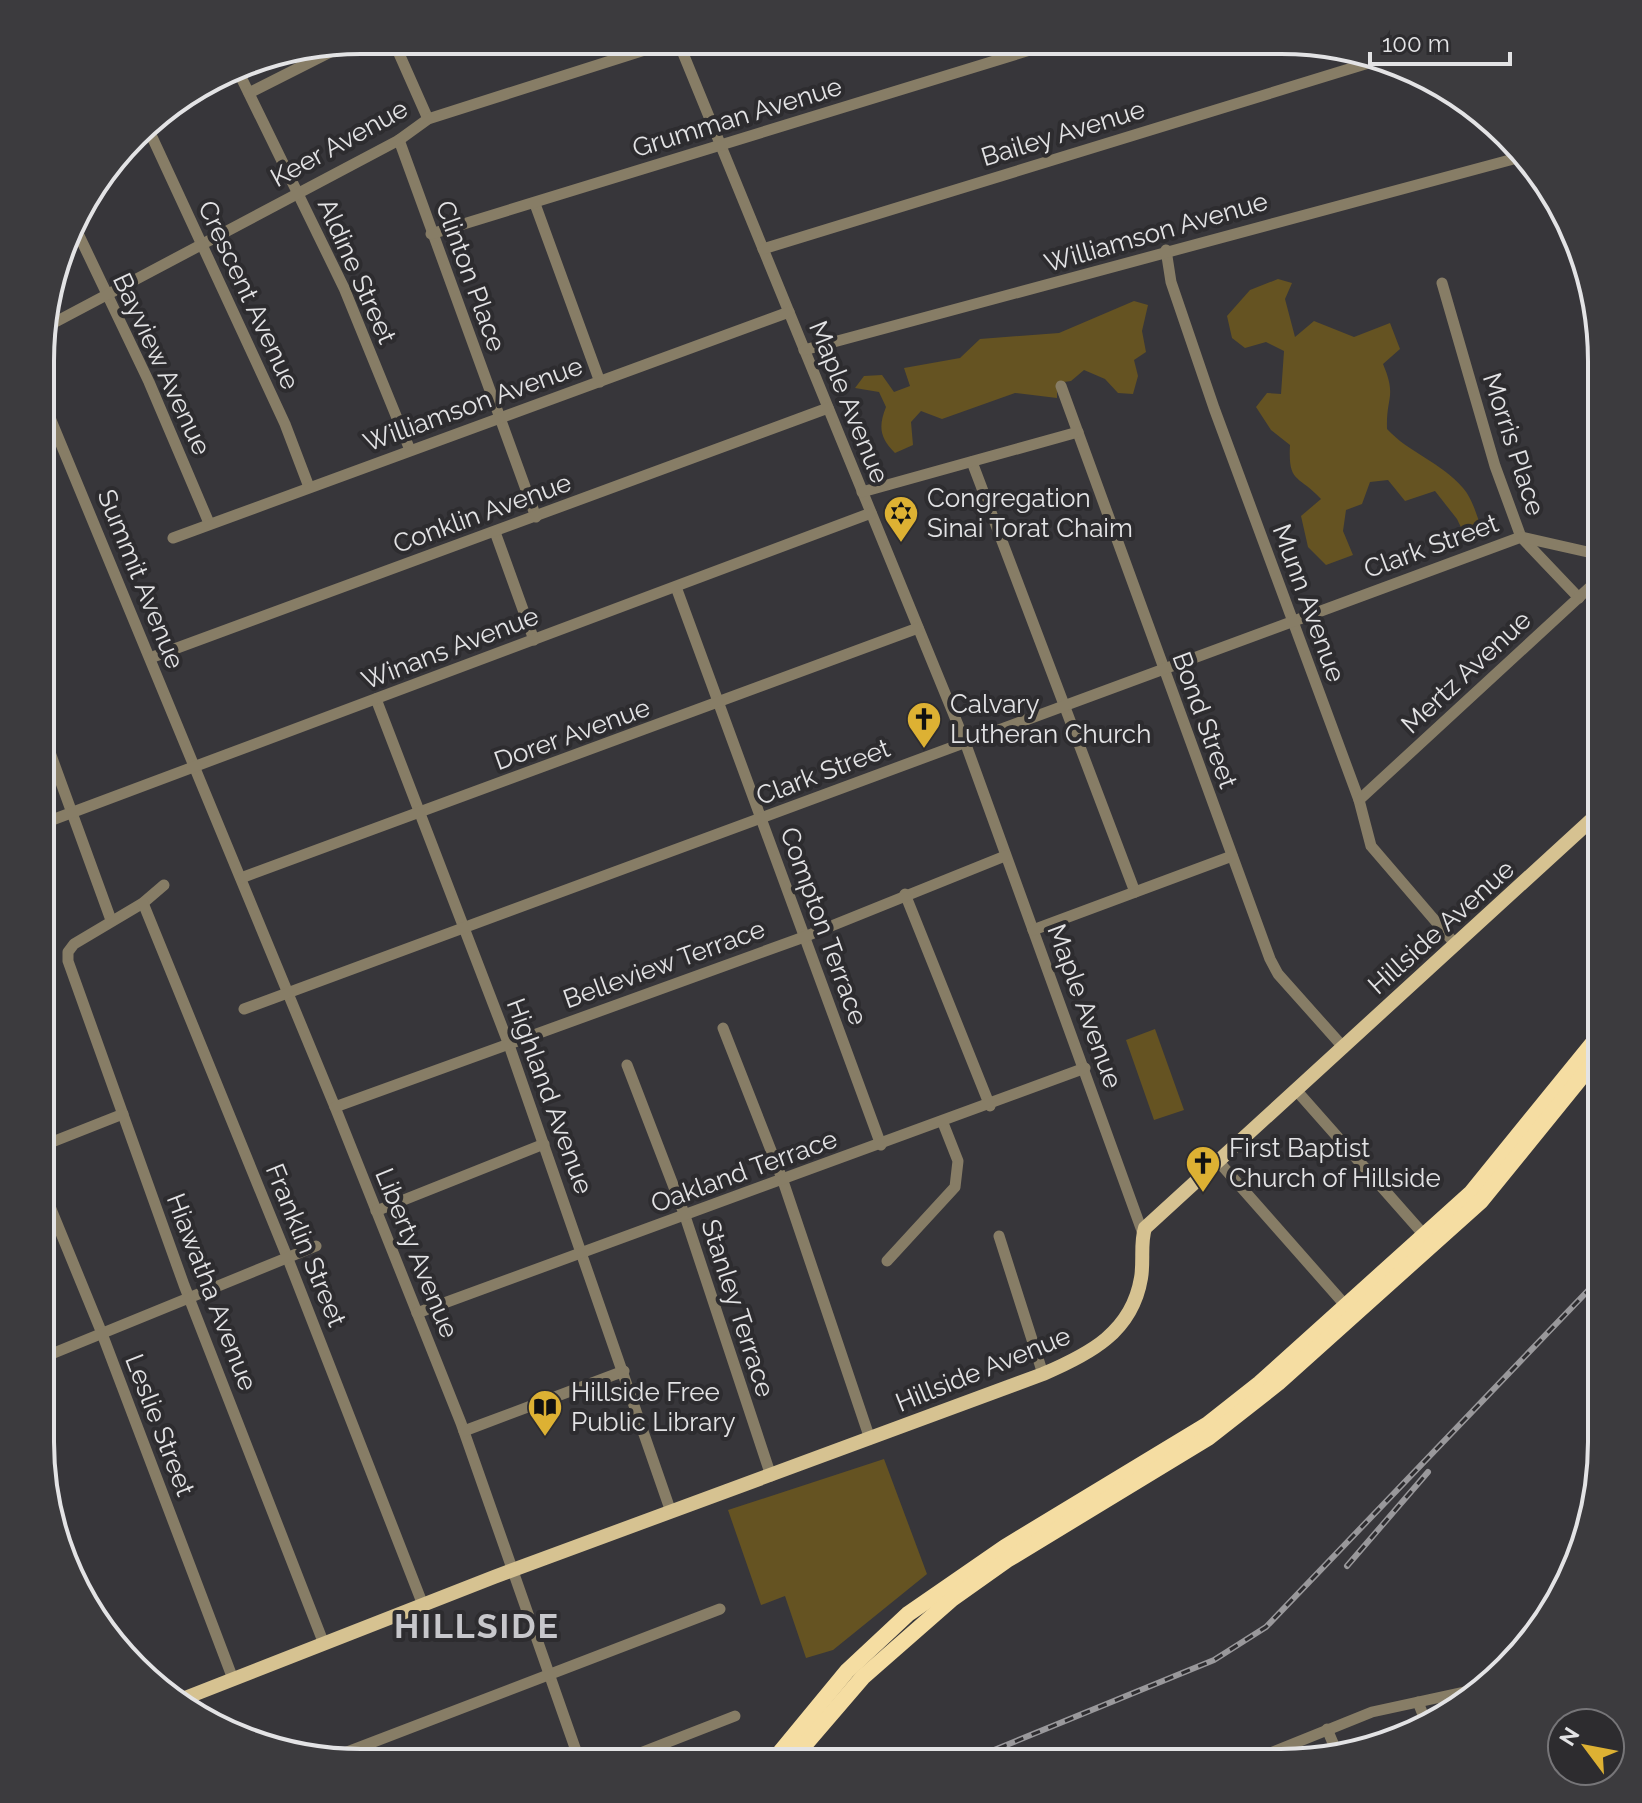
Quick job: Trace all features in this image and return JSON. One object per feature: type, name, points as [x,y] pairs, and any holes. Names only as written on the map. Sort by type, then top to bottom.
[{"type":"highway","points":[[783,1749],[847,1671],[908,1614],[998,1551],[1208,1424],[1346,1306],[1490,1174],[1588,1050]]},
{"type":"highway","points":[[801,1749],[851,1689],[952,1599],[1007,1560],[1217,1433],[1278,1383],[1481,1201],[1588,1069]]},
{"type":"main road","name":"Hillside Avenue","points":[[189,1696],[515,1570],[1043,1374],[1098,1347],[1126,1318],[1141,1280],[1142,1231],[1588,823]]},
{"type":"street","points":[[399,54],[428,119]]},
{"type":"street","name":"Keer Avenue","points":[[57,321],[399,140],[428,119],[634,54]]},
{"type":"street","name":"Maple Avenue","points":[[681,54],[965,742],[1142,1231]]},
{"type":"street","name":"Grumman Avenue","points":[[431,234],[535,204],[1004,54]]},
{"type":"street","points":[[249,93],[320,57]]},
{"type":"street","name":"Bailey Avenue","points":[[763,249],[1363,65]]},
{"type":"street","name":"Aldine Street","points":[[241,78],[344,288],[410,450]]},
{"type":"street","name":"Crescent Avenue","points":[[152,137],[285,424],[309,487]]},
{"type":"street","name":"Clinton Place","points":[[399,140],[536,517]]},
{"type":"street","name":"Williamson Avenue","points":[[804,350],[1166,250],[1512,159]]},
{"type":"street","points":[[535,204],[600,382]]},
{"type":"street","name":"Bayview Avenue","points":[[80,237],[149,382],[209,523]]},
{"type":"street","name":"Munn Avenue","points":[[1166,250],[1171,282],[1209,394],[1359,800],[1371,846],[1456,945]]},
{"type":"street","name":"Morris Place","points":[[1442,283],[1495,466],[1521,537],[1579,598]]},
{"type":"street","name":"Williamson Avenue","points":[[173,538],[789,312]]},
{"type":"street","name":"Bond Street","points":[[1061,386],[1274,969],[1344,1048]]},
{"type":"street","name":"Conklin Avenue","points":[[150,658],[828,408]]},
{"type":"street","name":"Summit Avenue","points":[[54,427],[193,767]]},
{"type":"street","points":[[862,492],[1078,432]]},
{"type":"street","points":[[972,462],[1135,892]]},
{"type":"street","name":"Winans Avenue","points":[[54,819],[871,513]]},
{"type":"street","points":[[495,532],[534,640]]},
{"type":"street","name":"Clark Street","points":[[244,1009],[1521,537],[1588,552]]},
{"type":"street","name":"Compton Terrace","points":[[676,587],[881,1145]]},
{"type":"street","name":"Mertz Avenue","points":[[1359,800],[1588,589]]},
{"type":"street","name":"Dorer Avenue","points":[[241,878],[918,628]]},
{"type":"street","name":"Highland Avenue","points":[[376,699],[509,1045],[671,1512]]},
{"type":"street","points":[[54,763],[111,920],[143,903],[164,885]]},
{"type":"street","name":"Liberty Avenue","points":[[193,767],[335,1107],[464,1431],[575,1749]]},
{"type":"street","name":"Belleview Terrace","points":[[335,1107],[804,937],[1005,856]]},
{"type":"street","points":[[1033,930],[1232,856]]},
{"type":"street","points":[[905,894],[990,1106]]},
{"type":"street","name":"Franklin Street","points":[[143,903],[288,1259],[423,1605]]},
{"type":"street","name":"Hiawatha Avenue","points":[[111,920],[74,944],[68,952],[68,961],[190,1299],[324,1644]]},
{"type":"street","points":[[723,1028],[783,1181],[870,1439]]},
{"type":"street","name":"Stanley Terrace","points":[[627,1065],[685,1216],[771,1476]]},
{"type":"street","name":"Oakland Terrace","points":[[417,1313],[990,1106],[1085,1068]]},
{"type":"street","points":[[1296,1090],[1425,1236]]},
{"type":"street","points":[[54,1141],[123,1114]]},
{"type":"street","points":[[887,1261],[955,1187],[958,1161],[943,1123]]},
{"type":"street","points":[[376,1211],[544,1144]]},
{"type":"street","points":[[1218,1161],[1346,1306]]},
{"type":"street","name":"Leslie Street","points":[[54,1217],[233,1679]]},
{"type":"street","points":[[999,1236],[1043,1374]]},
{"type":"street","points":[[54,1353],[316,1246]]},
{"type":"street","points":[[464,1431],[624,1371]]},
{"type":"street","points":[[356,1749],[720,1609]]},
{"type":"street","points":[[1279,1749],[1372,1712],[1457,1694]]},
{"type":"street","points":[[1418,1702],[1423,1714]]},
{"type":"street","points":[[650,1749],[735,1716]]},
{"type":"street","points":[[1327,1729],[1333,1744]]},
{"type":"shaded area","points":[[1278,279],[1292,283],[1285,299],[1295,337],[1314,321],[1354,337],[1390,323],[1400,349],[1383,364],[1390,390],[1387,429],[1463,488],[1484,535],[1468,542],[1457,519],[1435,491],[1405,501],[1388,480],[1370,482],[1362,504],[1346,510],[1343,531],[1353,555],[1326,565],[1308,547],[1301,516],[1321,499],[1293,473],[1290,445],[1271,430],[1256,407],[1267,393],[1281,394],[1284,351],[1266,342],[1245,348],[1232,338],[1227,316],[1250,290]]},
{"type":"shaded area","points":[[1134,301],[1148,305],[1142,331],[1146,352],[1134,360],[1138,376],[1133,394],[1118,393],[1105,379],[1084,370],[1071,381],[1057,383],[1057,398],[1015,393],[942,419],[921,411],[911,422],[913,445],[895,453],[882,432],[886,407],[879,392],[855,388],[864,376],[882,375],[894,392],[910,386],[904,368],[960,358],[980,339],[1059,333]]},
{"type":"shaded area","points":[[1155,1029],[1184,1110],[1154,1120],[1126,1040]]},
{"type":"shaded area","points":[[884,1459],[927,1574],[833,1650],[806,1658],[785,1596],[761,1605],[728,1510]]},
{"type":"railway","points":[[997,1749],[1214,1660],[1266,1627],[1588,1291]]},
{"type":"railway","points":[[1347,1566],[1428,1472]]},
{"type":"place","name":"Congregation Sinai Torat Chaim","points":[[901,544]]},
{"type":"place","name":"Calvary Lutheran Church","points":[[924,750]]},
{"type":"place","name":"First Baptist Church of Hillside","points":[[1203,1194]]},
{"type":"place","name":"Hillside Free Public Library","points":[[545,1438]]},
{"type":"district","name":"HILLSIDE","points":[[477,1626]]}]
